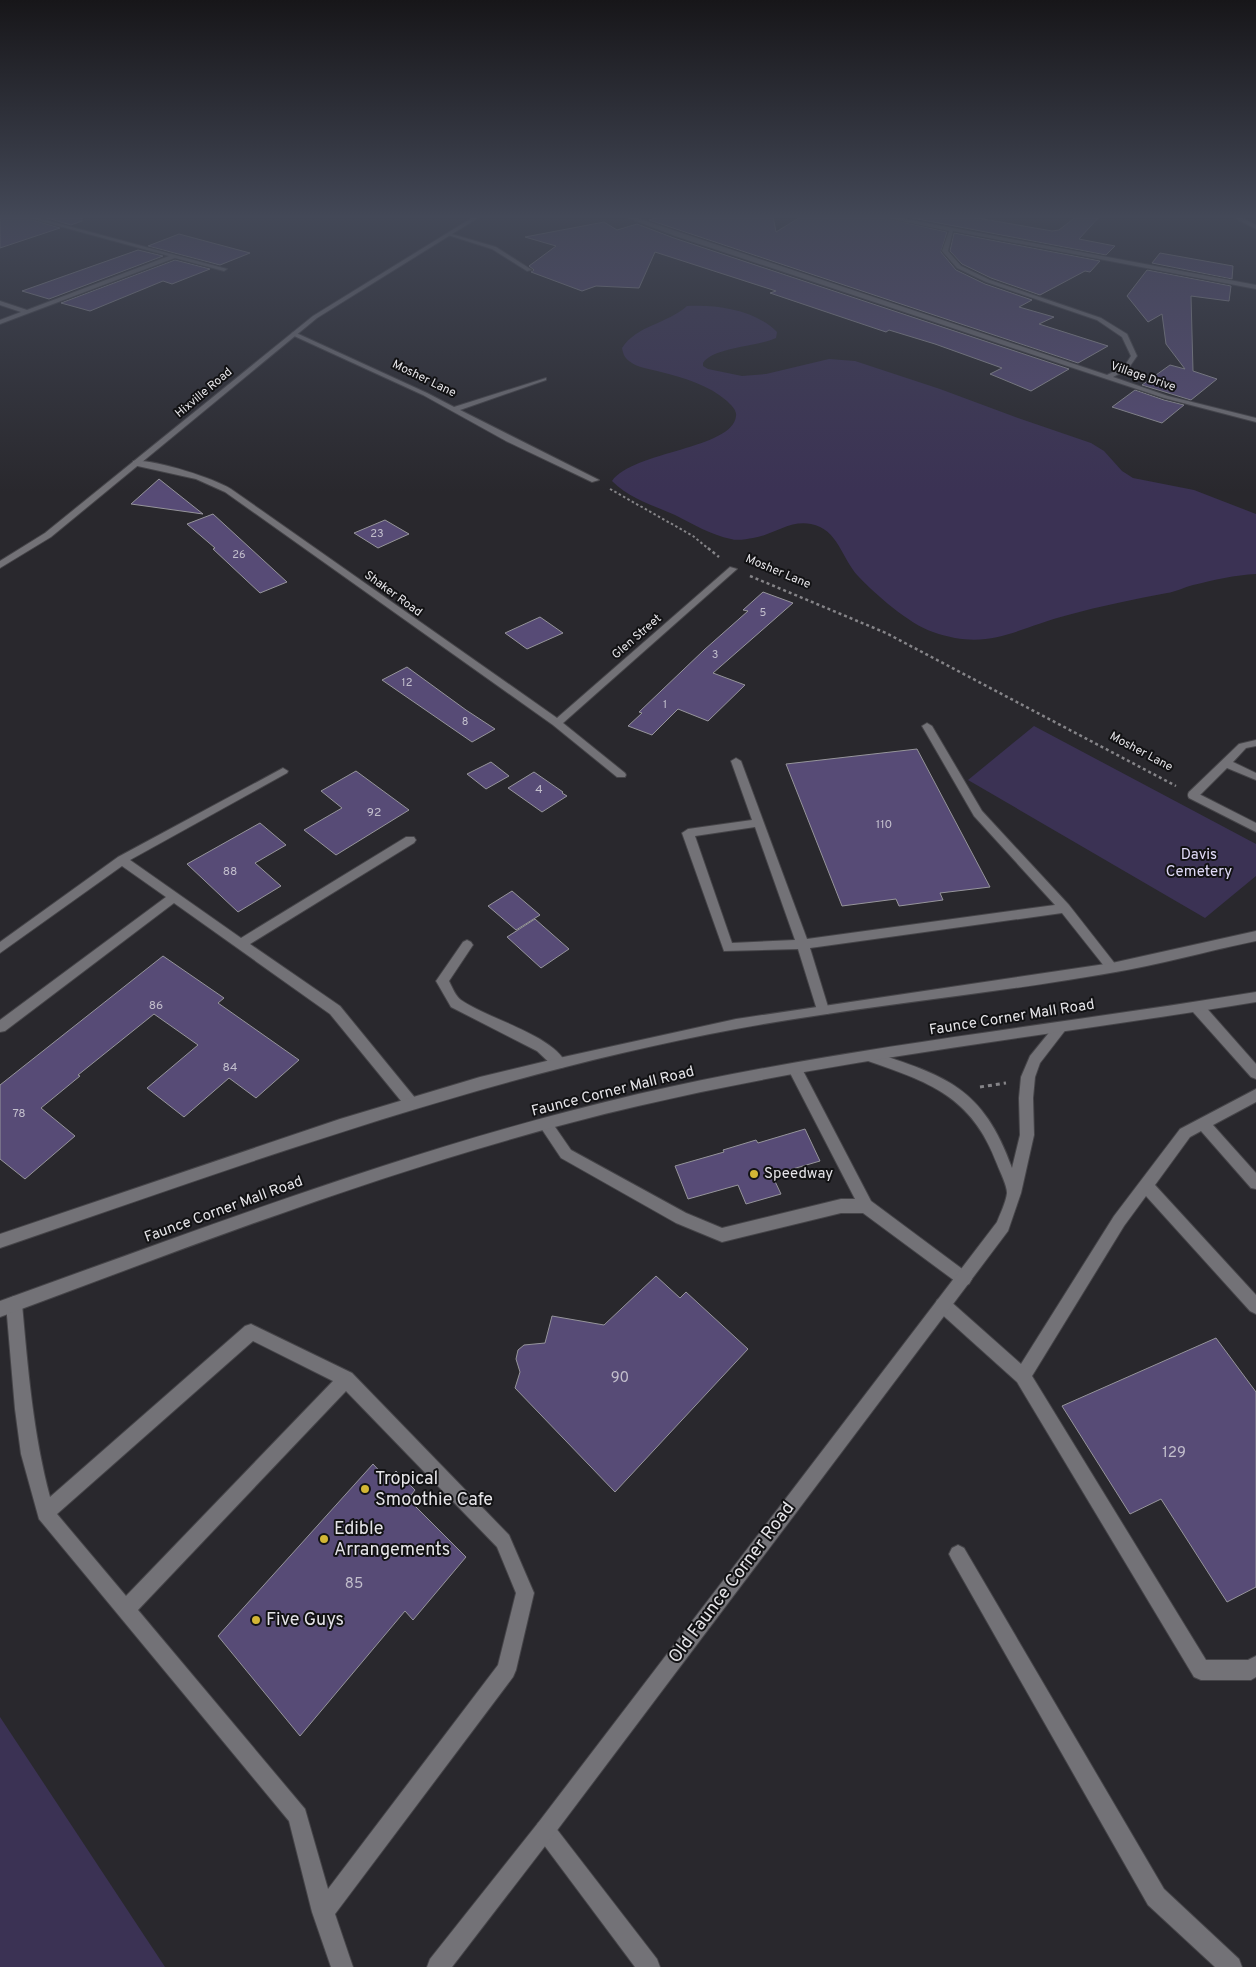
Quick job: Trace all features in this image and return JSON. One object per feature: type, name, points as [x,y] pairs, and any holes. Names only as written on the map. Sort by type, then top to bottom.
[{"type":"street","points":[[14,308],[27,312]]},
{"type":"street","points":[[0,322],[38,308]]},
{"type":"street","name":"Hixville Road","points":[[0,565],[48,536],[294,334],[330,308]]},
{"type":"street","name":"Village Drive","points":[[895,308],[1190,404],[1256,420]]},
{"type":"street","points":[[1067,308],[1109,324],[1124,334],[1132,346],[1134,351],[1132,360],[1126,368],[1110,377]]},
{"type":"street","name":"Mosher Lane","points":[[294,334],[455,409],[508,439],[594,480]]},
{"type":"street","points":[[455,409],[544,379]]},
{"type":"street","name":"Shaker Road","points":[[136,463],[199,478],[219,485],[232,493],[256,512],[557,723],[621,775]]},
{"type":"street","name":"Glen Street","points":[[557,723],[733,569]]},
{"type":"street","points":[[927,726],[978,813],[1065,908],[1112,968]]},
{"type":"street","points":[[1256,743],[1243,746],[1192,795],[1256,828]]},
{"type":"street","points":[[736,761],[803,944],[823,1010]]},
{"type":"street","points":[[1226,763],[1256,777]]},
{"type":"street","points":[[0,948],[122,860],[283,771]]},
{"type":"street","points":[[758,823],[688,833],[728,948],[803,944],[1065,908]]},
{"type":"street","points":[[241,944],[410,840]]},
{"type":"street","points":[[122,860],[335,1010],[411,1103]]},
{"type":"street","points":[[0,1027],[174,897]]},
{"type":"street","points":[[0,1241],[331,1128],[411,1103],[559,1063],[726,1026],[1112,968],[1256,936]]},
{"type":"street","points":[[467,945],[442,981],[455,1003],[542,1047],[559,1063]]},
{"type":"street","name":"Faunce Corner Mall Road","points":[[7,1307],[326,1191],[449,1152],[683,1090],[870,1056],[1198,1008],[1256,997]]},
{"type":"street","points":[[1198,1008],[1256,1073]]},
{"type":"street","name":"Old Faunce Corner Road","points":[[438,1967],[545,1830],[964,1279],[1002,1226],[1014,1193],[1027,1135],[1026,1098],[1028,1077],[1035,1060],[1061,1028]]},
{"type":"street","points":[[870,1056],[940,1082],[964,1098],[987,1127],[995,1141],[1014,1193]]},
{"type":"street","points":[[795,1069],[866,1206],[964,1279]]},
{"type":"street","points":[[1022,1376],[1120,1221],[1185,1133],[1256,1095]]},
{"type":"street","points":[[1203,1123],[1256,1183]]},
{"type":"street","points":[[546,1125],[566,1154],[681,1218],[722,1235],[841,1206],[866,1206]]},
{"type":"street","points":[[1146,1185],[1256,1306]]},
{"type":"street","points":[[943,1305],[1022,1376],[1201,1670],[1254,1669]]},
{"type":"street","points":[[7,1307],[28,1445],[45,1514],[298,1816],[323,1912],[342,1967]]},
{"type":"street","points":[[45,1514],[251,1332],[346,1379],[503,1541],[525,1593],[506,1670],[323,1912]]},
{"type":"street","points":[[126,1609],[346,1379]]},
{"type":"street","points":[[958,1554],[1156,1896],[1231,1967]]},
{"type":"street","points":[[545,1830],[648,1967]]},
{"type":"path","name":"Mosher Lane","points":[[594,480],[693,536],[733,569],[886,633],[1192,795]]},
{"type":"path","points":[[975,1088],[1008,1083]]},
{"type":"green space","points":[[685,308],[722,308],[735,310],[758,318],[777,332],[776,338],[768,341],[716,354],[703,363],[703,366],[708,369],[742,376],[766,374],[829,359],[855,361],[1091,443],[1104,451],[1122,471],[1133,478],[1194,490],[1256,514],[1256,574],[1240,575],[1190,586],[1050,620],[1002,636],[971,640],[953,638],[933,632],[903,616],[858,576],[834,538],[820,527],[803,523],[796,524],[761,536],[739,540],[733,540],[709,532],[642,501],[612,481],[623,471],[640,463],[718,436],[731,427],[736,416],[736,412],[727,401],[704,386],[636,365],[624,355],[622,348],[628,340],[644,329]]},
{"type":"green space","name":"Davis Cemetery","points":[[1034,726],[1256,844],[1256,876],[1205,918],[968,780]]},
{"type":"green space","points":[[0,1717],[165,1967],[0,1967]]},
{"type":"building","points":[[78,308],[98,308],[90,311]]},
{"type":"building","points":[[814,308],[884,308],[1069,369],[1031,391],[990,374],[1002,368],[935,344],[889,330],[886,332]]},
{"type":"building","points":[[912,308],[1022,308],[1054,317],[1039,324],[1108,346],[1078,363]]},
{"type":"building","points":[[1137,308],[1191,308],[1193,371],[1217,379],[1191,400],[1142,385],[1170,365],[1185,369],[1166,344],[1162,314],[1148,322]]},
{"type":"building","points":[[1135,390],[1184,405],[1162,423],[1112,407]]},
{"type":"building","points":[[159,479],[203,514],[131,504]]},
{"type":"building","points":[[213,514],[287,582],[260,593],[213,549],[215,548],[187,524]]},
{"type":"building","points":[[385,520],[409,534],[378,548],[354,533]]},
{"type":"building","points":[[763,592],[793,603],[713,673],[745,685],[708,721],[678,709],[652,735],[628,726],[642,713],[639,712],[748,611],[743,610]]},
{"type":"building","points":[[540,617],[563,633],[527,649],[505,633]]},
{"type":"building","points":[[407,667],[495,729],[472,742],[382,680]]},
{"type":"building","points":[[917,749],[990,887],[940,893],[943,900],[899,906],[896,899],[842,906],[786,764]]},
{"type":"building","points":[[491,762],[509,776],[486,789],[467,774]]},
{"type":"building","points":[[356,771],[409,810],[336,855],[304,830],[342,808],[321,791]]},
{"type":"building","points":[[534,772],[567,796],[542,812],[508,788]]},
{"type":"building","points":[[260,823],[286,845],[255,863],[281,886],[238,912],[187,864]]},
{"type":"building","points":[[512,891],[540,915],[516,930],[488,906]]},
{"type":"building","points":[[535,919],[569,949],[541,968],[507,937]]},
{"type":"building","points":[[163,956],[224,998],[218,1003],[299,1060],[256,1098],[229,1078],[184,1117],[147,1088],[198,1045],[154,1014],[78,1075],[80,1076],[41,1108],[75,1136],[25,1179],[0,1159],[0,1085]]},
{"type":"building","points":[[805,1129],[820,1161],[772,1175],[781,1194],[746,1204],[738,1185],[688,1199],[675,1166],[724,1152],[723,1150],[756,1140],[758,1143]]},
{"type":"building","points":[[656,1276],[680,1298],[686,1292],[748,1349],[615,1492],[515,1388],[520,1372],[516,1359],[518,1350],[524,1345],[545,1343],[552,1316],[604,1325]]},
{"type":"building","points":[[1216,1338],[1256,1392],[1256,1587],[1227,1602],[1161,1499],[1130,1514],[1062,1406]]},
{"type":"building","points":[[373,1464],[388,1480],[396,1471],[415,1490],[408,1499],[466,1557],[413,1620],[405,1611],[300,1736],[218,1636]]},
{"type":"place","name":"Speedway","points":[[754,1174]]},
{"type":"place","name":"Tropical Smoothie Cafe","points":[[365,1489]]},
{"type":"place","name":"Edible Arrangements","points":[[324,1539]]},
{"type":"place","name":"Five Guys","points":[[256,1620]]}]
